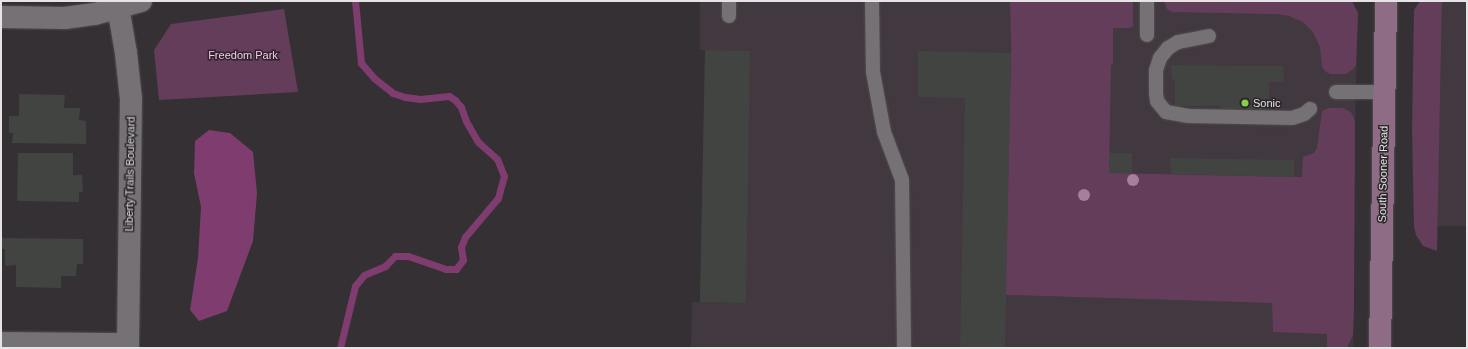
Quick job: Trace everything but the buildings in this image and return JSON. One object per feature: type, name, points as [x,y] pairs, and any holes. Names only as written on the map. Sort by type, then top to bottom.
[{"type":"main road","name":"South Sooner Road","points":[[1380,348],[1386,1]]},
{"type":"street","points":[[1,17],[65,18],[95,14],[117,4],[140,1]]},
{"type":"street","name":"Liberty Trails Boulevard","points":[[117,4],[126,53],[131,99],[128,346]]},
{"type":"street","points":[[1,343],[128,346]]},
{"type":"lane","points":[[728,16],[729,1]]},
{"type":"lane","points":[[872,1],[873,72],[884,132],[902,180],[904,348]]},
{"type":"lane","points":[[1147,1],[1147,35]]},
{"type":"lane","points":[[1209,36],[1178,42],[1168,48],[1160,58],[1156,70],[1156,93],[1157,102],[1166,112],[1188,116],[1292,118],[1304,114],[1310,109]]},
{"type":"lane","points":[[1336,92],[1385,92]]},
{"type":"shaded area","points":[[700,1],[1010,1],[1011,53],[1005,295],[1354,305],[1353,348],[691,348],[692,302],[700,302],[705,50],[700,50]]},
{"type":"shaded area","points":[[1099,1],[1352,1],[1358,13],[1355,183],[1098,179]]},
{"type":"shaded area","points":[[1442,1],[1467,1],[1467,226],[1437,226]]},
{"type":"shaded area","points":[[209,130],[230,133],[253,152],[257,193],[253,241],[227,311],[199,321],[190,310],[198,258],[201,207],[194,173],[195,141]]},
{"type":"green space","points":[[1010,1],[1133,1],[1133,26],[1130,28],[1113,28],[1109,173],[1302,177],[1303,157],[1314,153],[1317,148],[1322,111],[1329,108],[1342,108],[1351,112],[1355,121],[1354,305],[1353,335],[1346,348],[1327,348],[1327,334],[1273,332],[1272,303],[1005,295],[1011,53]]},
{"type":"green space","points":[[1164,1],[1352,1],[1358,13],[1356,65],[1346,74],[1330,74],[1326,72],[1322,67],[1320,47],[1313,32],[1303,22],[1289,16],[1276,14],[1172,12],[1167,9]]},
{"type":"green space","points":[[1420,1],[1442,1],[1437,251],[1423,246],[1416,235],[1414,227],[1412,129],[1414,10]]},
{"type":"green space","name":"Freedom Park","points":[[284,9],[298,92],[159,100],[154,50],[171,24]]},
{"type":"waterway","points":[[340,348],[355,286],[364,275],[385,266],[395,256],[408,256],[446,269],[456,269],[463,260],[461,247],[465,237],[498,198],[504,176],[497,159],[478,142],[466,121],[461,107],[455,100],[449,96],[420,99],[405,97],[393,93],[374,78],[361,63],[355,1]]},
{"type":"place","name":"Sonic","points":[[1245,103]]}]
